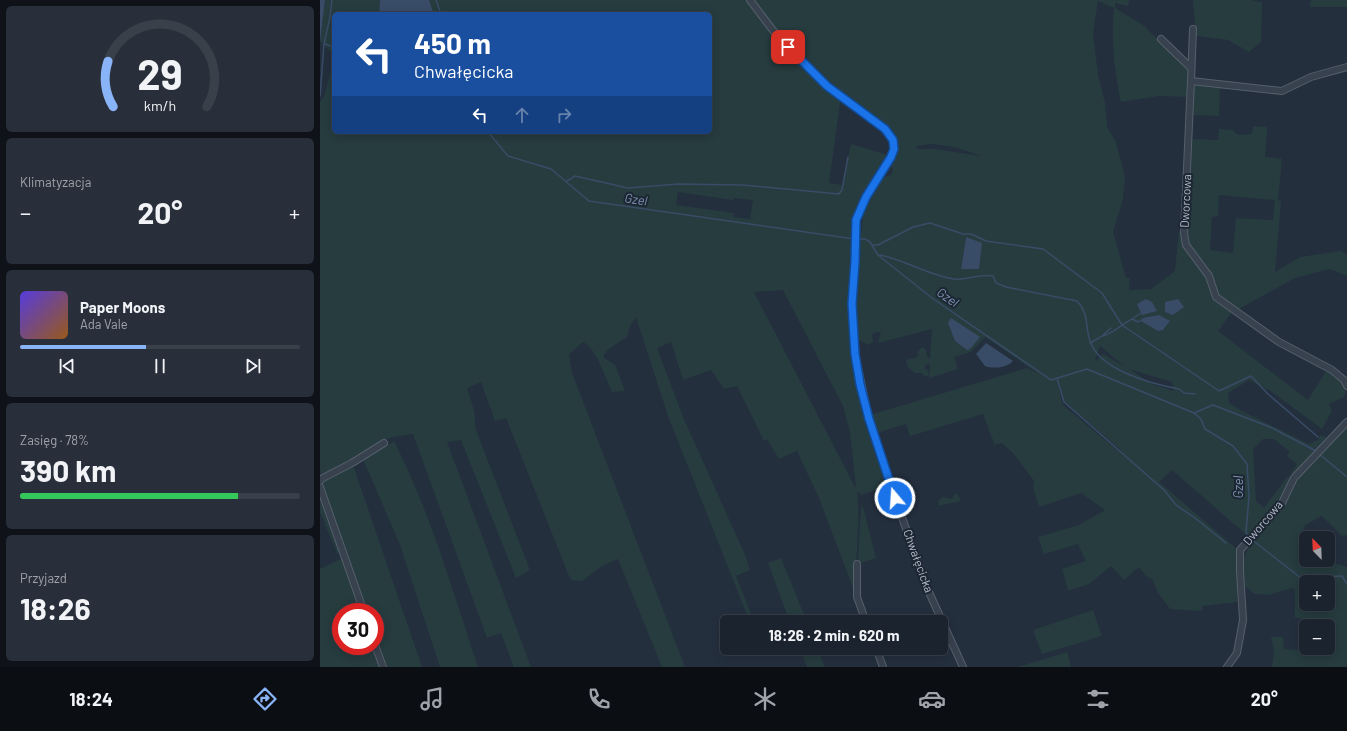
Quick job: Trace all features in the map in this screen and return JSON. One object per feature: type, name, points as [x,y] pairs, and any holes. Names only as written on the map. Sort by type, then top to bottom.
[{"type":"street","name":"Chwałęcicka","points":[[750,0],[778,37],[827,86],[885,129],[892,137],[894,144],[893,152],[858,212],[855,239],[852,316],[855,354],[864,399],[895,498],[924,580],[963,667]]},
{"type":"street","name":"Dworcowa","points":[[1193,29],[1184,233],[1186,245],[1209,276],[1216,297],[1279,342],[1332,370],[1344,380],[1347,386]]},
{"type":"street","points":[[1161,39],[1191,68]]},
{"type":"street","points":[[1191,81],[1282,92],[1311,77],[1347,67]]},
{"type":"street","name":"Dworcowa","points":[[1227,667],[1237,653],[1244,620],[1240,550],[1252,535],[1282,504],[1294,478],[1347,422]]},
{"type":"street","points":[[320,481],[321,479],[352,463],[384,443]]},
{"type":"street","points":[[320,487],[361,603]]},
{"type":"street","points":[[857,564],[857,597],[863,615]]},
{"type":"street","points":[[379,655],[383,667]]},
{"type":"street","points":[[879,655],[883,667]]},
{"type":"green space","points":[[325,0],[380,0],[379,12],[332,12],[332,53],[320,41]]},
{"type":"green space","points":[[429,0],[1129,0],[1128,6],[1115,3],[1115,8],[1143,25],[1188,69],[1188,97],[1159,96],[1121,102],[1114,55],[1114,8],[1098,1],[1093,33],[1098,75],[1105,103],[1107,127],[1115,140],[1125,176],[1123,199],[1113,232],[1126,278],[1130,278],[1129,290],[1151,289],[1175,271],[1179,231],[1184,244],[1202,270],[1216,301],[1232,312],[1218,331],[1308,400],[1326,371],[1341,382],[1346,392],[1344,397],[1329,404],[1332,411],[1322,429],[1272,392],[1249,380],[1228,393],[1229,403],[1240,410],[1309,444],[1318,440],[1320,435],[1329,438],[1295,474],[1291,473],[1297,464],[1287,456],[1290,452],[1274,439],[1263,439],[1253,449],[1256,501],[1264,508],[1288,476],[1291,480],[1281,501],[1249,537],[1172,470],[1159,482],[1238,550],[1237,602],[1202,606],[1202,611],[1170,609],[1158,593],[1152,579],[1146,576],[1139,567],[1124,580],[1111,566],[1089,584],[1068,591],[1062,569],[1086,561],[1078,544],[1044,554],[1038,537],[1079,525],[1105,510],[1081,493],[1039,507],[1033,487],[1034,481],[1013,453],[1002,443],[993,445],[994,443],[983,414],[910,436],[906,424],[877,433],[870,415],[1027,368],[1039,374],[985,337],[971,352],[954,357],[958,369],[929,378],[930,364],[925,365],[925,369],[928,370],[929,374],[926,377],[921,373],[915,373],[908,367],[906,361],[909,358],[912,359],[918,356],[917,352],[922,347],[926,350],[927,356],[930,359],[932,329],[878,343],[881,332],[875,332],[872,335],[873,342],[868,345],[858,339],[855,297],[863,214],[868,201],[884,177],[891,175],[893,169],[890,165],[896,148],[894,139],[841,95],[829,183],[842,185],[851,144],[891,156],[864,196],[855,245],[850,299],[858,390],[860,389],[888,486],[861,495],[857,491],[858,529],[855,593],[819,498],[797,451],[779,459],[767,439],[764,441],[737,386],[724,389],[711,370],[683,380],[671,342],[657,348],[683,417],[746,557],[750,570],[736,576],[751,615],[747,615],[669,419],[636,317],[630,326],[627,337],[607,350],[603,357],[615,365],[625,391],[612,392],[604,372],[588,345],[583,342],[569,354],[572,373],[685,667],[662,667],[618,559],[602,566],[582,581],[572,580],[569,576],[506,418],[495,421],[481,382],[467,388],[474,410],[476,430],[530,570],[516,578],[461,440],[447,442],[531,667],[514,667],[501,633],[487,638],[413,434],[393,437],[382,441],[373,449],[324,474],[320,473],[320,102],[324,97],[332,67],[332,134],[712,134],[712,12],[433,12]],"holes":[[[932,144],[955,147],[981,156],[935,149],[916,149],[917,146]],[[678,192],[733,200],[734,198],[753,200],[750,219],[733,217],[734,213],[676,205]],[[966,237],[979,269],[961,269]],[[783,290],[843,406],[850,432],[856,489],[754,292]],[[1100,346],[1124,366],[1103,354],[1096,361],[1095,360]],[[1129,369],[1172,382],[1174,391],[1152,384]],[[1057,380],[1064,402],[1121,450],[1118,451],[1063,405]]]},
{"type":"green space","points":[[1193,0],[1250,0],[1262,2],[1261,42],[1249,52],[1228,40],[1196,36]]},
{"type":"green space","points":[[1311,0],[1347,0],[1347,7],[1310,7]]},
{"type":"green space","points":[[1198,84],[1220,88],[1219,116],[1192,115],[1193,87]]},
{"type":"green space","points":[[1253,126],[1266,127],[1265,157],[1282,159],[1278,200],[1281,201],[1275,272],[1300,257],[1341,251],[1347,255],[1347,276],[1330,269],[1295,278],[1237,310],[1220,298],[1208,268],[1189,244],[1185,228],[1190,139],[1218,140],[1219,129],[1233,130],[1238,135],[1252,134]],"holes":[[[1219,195],[1275,200],[1273,220],[1236,218],[1233,253],[1210,250],[1212,217],[1218,216]]]},
{"type":"green space","points":[[1347,425],[1347,535],[1342,536],[1322,516],[1305,525],[1303,531],[1299,531],[1299,567],[1335,567],[1335,563],[1347,567],[1347,667],[1272,667],[1274,650],[1271,637],[1283,637],[1284,649],[1299,650],[1299,655],[1335,655],[1335,619],[1295,618],[1295,590],[1292,588],[1268,595],[1254,594],[1245,586],[1242,561],[1253,538],[1287,502],[1297,481],[1310,462]]},
{"type":"green space","points":[[394,441],[430,524],[478,667],[440,667],[400,545],[363,459]]},
{"type":"green space","points":[[353,465],[422,667],[386,667],[382,655],[384,655],[384,603],[364,603],[322,482]]},
{"type":"green space","points":[[320,487],[340,553],[337,553],[320,512]]},
{"type":"green space","points":[[955,494],[958,494],[961,501],[938,506],[939,500],[943,497],[952,499]]},
{"type":"green space","points":[[862,503],[876,558],[858,564],[860,521]]},
{"type":"green space","points":[[343,558],[358,603],[332,603],[332,655],[376,655],[380,667],[320,667],[320,569]]},
{"type":"green space","points":[[781,558],[804,615],[787,615],[768,563]]},
{"type":"green space","points":[[1093,610],[1102,636],[1042,654],[1033,630]]},
{"type":"green space","points":[[1067,652],[1071,667],[1018,667]]},
{"type":"green space","points":[[803,655],[820,655],[825,667],[807,667]]},
{"type":"water","points":[[320,0],[325,0],[320,42]]},
{"type":"water","points":[[380,0],[429,0],[433,12],[379,12]]},
{"type":"water","points":[[966,237],[982,243],[979,269],[961,269]]},
{"type":"water","points":[[1146,299],[1152,302],[1157,311],[1142,315],[1137,304]]},
{"type":"water","points":[[1178,299],[1184,307],[1173,315],[1165,312],[1165,302]]},
{"type":"water","points":[[1159,315],[1170,321],[1163,330],[1158,331],[1141,321],[1143,318]]},
{"type":"water","points":[[951,318],[980,337],[970,349],[967,350],[955,341],[948,323]]},
{"type":"water","points":[[986,343],[1013,361],[1000,367],[985,366],[976,354]]},
{"type":"waterway","points":[[320,96],[324,44],[332,0]]},
{"type":"waterway","name":"Gzel","points":[[436,0],[440,12]]},
{"type":"waterway","points":[[325,44],[332,46]]},
{"type":"waterway","name":"Gzel","points":[[490,134],[508,156],[551,169],[589,201],[854,239]]},
{"type":"waterway","points":[[567,181],[575,176],[628,188],[679,184],[742,185],[839,194],[842,190],[848,157]]},
{"type":"waterway","points":[[872,245],[878,245],[913,227],[930,223],[963,234],[971,234],[986,241],[1043,249],[1102,293],[1122,325],[1219,391],[1251,376],[1268,394],[1318,437]]},
{"type":"waterway","name":"Gzel","points":[[858,239],[865,239],[870,242],[878,255],[932,298],[1051,380],[1087,369],[1194,413],[1201,419],[1205,429],[1233,446],[1247,464],[1249,496],[1246,533],[1249,536]]},
{"type":"waterway","points":[[880,255],[944,277],[964,279],[988,275],[993,276],[996,283],[1006,287],[1077,301],[1085,315],[1090,341],[1095,351],[1104,360],[1115,368],[1141,379],[1179,389],[1184,393],[1195,394]]},
{"type":"waterway","points":[[1132,319],[1141,313]]},
{"type":"waterway","points":[[1100,337],[1112,332],[1132,319],[1138,322],[1141,320]]},
{"type":"waterway","points":[[1102,336],[1111,328]]},
{"type":"waterway","points":[[1090,343],[1099,338]]},
{"type":"waterway","points":[[1057,378],[1064,402],[1164,490],[1176,505],[1226,543]]},
{"type":"waterway","points":[[1194,413],[1213,405],[1270,427],[1316,451]]},
{"type":"waterway","points":[[1319,454],[1347,477]]},
{"type":"waterway","name":"Gzel","points":[[1251,539],[1299,577]]},
{"type":"waterway","name":"Gzel","points":[[1335,576],[1342,576],[1347,584]]},
{"type":"route","points":[[788,47],[827,86],[885,129],[892,137],[894,144],[891,157],[866,197],[858,212],[856,220],[856,251],[852,316],[855,354],[860,384],[869,419],[895,498]]}]
